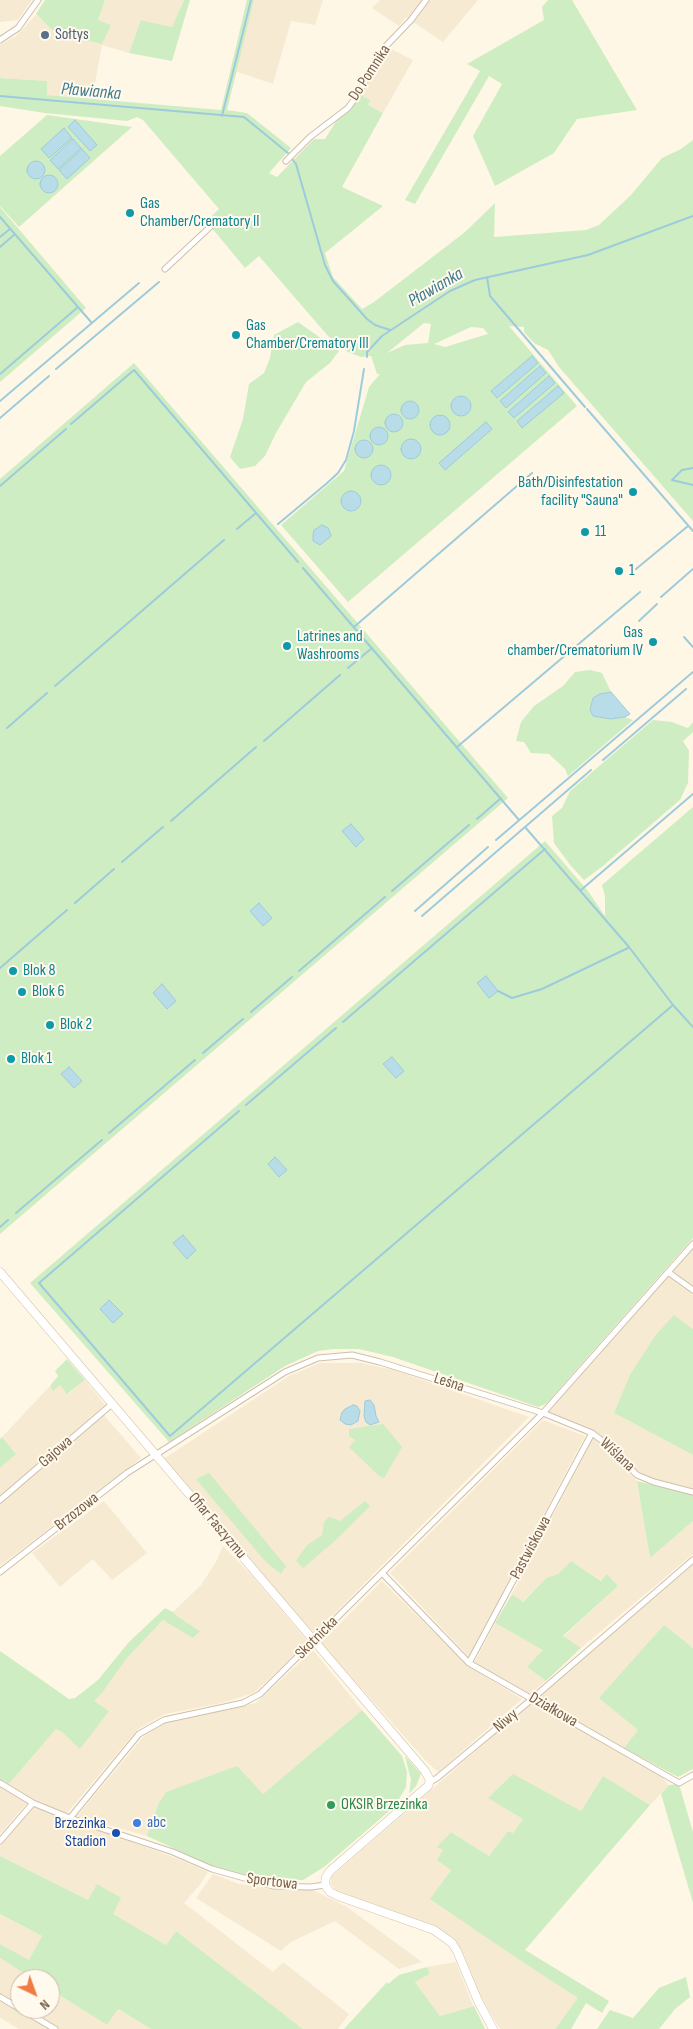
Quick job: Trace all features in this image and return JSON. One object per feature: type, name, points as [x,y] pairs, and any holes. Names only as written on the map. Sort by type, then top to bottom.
[{"type":"street","points":[[0,40],[18,28],[38,0]]},
{"type":"street","name":"Do Pomnika","points":[[286,161],[310,137],[348,108],[356,98],[385,47],[411,20],[426,0]]},
{"type":"street","points":[[165,269],[210,227]]},
{"type":"street","points":[[542,1413],[693,1244]]},
{"type":"street","name":"Ofiar Faszyzmu","points":[[0,1272],[315,1640],[425,1771],[430,1782]]},
{"type":"street","points":[[668,1272],[693,1290]]},
{"type":"street","name":"Leśna","points":[[156,1455],[293,1367],[329,1356],[352,1355],[380,1362],[542,1413]]},
{"type":"street","name":"Gajowa","points":[[0,1500],[112,1404]]},
{"type":"street","name":"Wiślana","points":[[542,1413],[592,1433],[605,1443],[637,1475],[654,1482],[693,1492]]},
{"type":"street","name":"Skotnicka","points":[[70,1818],[139,1734],[164,1720],[243,1703],[260,1694],[542,1413]]},
{"type":"street","name":"Pastwiskowa","points":[[470,1663],[592,1433]]},
{"type":"street","name":"Brzozowa","points":[[0,1572],[127,1473],[156,1455]]},
{"type":"street","name":"Niwy","points":[[325,1885],[326,1876],[330,1871],[428,1786],[430,1782],[532,1699],[693,1560]]},
{"type":"street","name":"Działkowa","points":[[382,1572],[470,1663],[679,1782],[693,1775]]},
{"type":"street","name":"Sportowa","points":[[0,1782],[33,1803],[70,1818],[173,1852],[212,1870],[273,1886],[310,1887],[325,1885]]},
{"type":"street","points":[[0,1841],[33,1803]]},
{"type":"street","points":[[325,1885],[330,1892],[338,1896],[434,1930],[452,1943],[458,1951],[478,2001],[493,2029]]},
{"type":"street","points":[[38,2019],[55,2029]]},
{"type":"shaded area","points":[[0,0],[32,0],[18,20],[0,22]]},
{"type":"shaded area","points":[[105,0],[184,0],[172,27],[141,20],[129,53],[102,45],[92,99],[46,95],[47,81],[0,78],[0,45],[16,36],[36,15],[51,29],[111,25],[98,20]]},
{"type":"shaded area","points":[[254,0],[323,0],[315,25],[291,21],[273,84],[235,71]]},
{"type":"shaded area","points":[[380,0],[478,0],[443,42],[406,17],[399,26],[372,8]]},
{"type":"shaded area","points":[[389,48],[413,60],[383,113],[368,105],[370,100],[361,95]]},
{"type":"shaded area","points":[[693,1248],[693,1286],[671,1272]]},
{"type":"shaded area","points":[[668,1275],[693,1293],[693,1329],[674,1315],[614,1413],[693,1455],[693,1489],[656,1480],[636,1470],[611,1445],[593,1431],[547,1412]]},
{"type":"shaded area","points":[[320,1363],[361,1363],[394,1370],[529,1417],[314,1634],[162,1460],[289,1376]]},
{"type":"shaded area","points":[[85,1380],[105,1405],[0,1497],[0,1468],[16,1454],[2,1437],[50,1386],[53,1390],[60,1385],[68,1394]]},
{"type":"shaded area","points":[[103,1414],[141,1458],[0,1566],[0,1503]]},
{"type":"shaded area","points":[[543,1420],[585,1436],[469,1657],[390,1573]]},
{"type":"shaded area","points":[[593,1438],[637,1481],[650,1558],[693,1521],[693,1554],[581,1648],[563,1637],[618,1586],[607,1574],[602,1581],[571,1561],[558,1574],[546,1578],[522,1602],[512,1594]]},
{"type":"shaded area","points":[[104,1501],[147,1553],[112,1580],[93,1559],[60,1587],[32,1553]]},
{"type":"shaded area","points":[[223,1546],[252,1576],[308,1642],[254,1693],[222,1703],[165,1714],[138,1729],[67,1813],[32,1799],[9,1784],[56,1729],[80,1748],[94,1701],[127,1658],[164,1619],[194,1638],[199,1630],[173,1612],[201,1585],[216,1562]]},
{"type":"shaded area","points":[[693,1564],[693,1648],[692,1646],[639,1730],[624,1748],[537,1698]]},
{"type":"shaded area","points":[[382,1581],[468,1666],[522,1699],[438,1772],[321,1643]]},
{"type":"shaded area","points":[[495,1623],[544,1650],[527,1667],[546,1681],[529,1695],[474,1663]]},
{"type":"shaded area","points":[[313,1650],[362,1710],[263,1794],[158,1805],[147,1836],[77,1816],[144,1736],[164,1723],[256,1703]]},
{"type":"shaded area","points":[[532,1702],[662,1777],[669,1785],[650,1805],[603,1776],[581,1811],[523,1819],[513,1833],[508,1831],[489,1856],[451,1832],[438,1847],[443,1850],[451,1870],[431,1899],[579,1998],[555,2029],[500,2029],[480,1998],[464,1956],[453,1938],[434,1926],[337,1891],[331,1884],[331,1877]]},
{"type":"shaded area","points":[[0,1786],[27,1803],[0,1834]]},
{"type":"shaded area","points":[[34,1807],[176,1858],[208,1872],[184,1903],[273,1972],[283,1962],[349,2014],[338,2029],[303,2029],[176,1931],[166,1945],[112,1914],[97,1885],[89,1901],[0,1856],[0,1846]]},
{"type":"shaded area","points":[[213,1874],[239,1884],[279,1890],[313,1890],[347,1907],[422,1962],[399,1969],[335,1921],[291,1942],[281,1951],[196,1898]]},
{"type":"shaded area","points":[[0,1914],[42,1936],[29,1961],[0,1944]]},
{"type":"shaded area","points":[[0,1958],[17,1969],[10,1969],[10,2019],[60,2019],[60,1995],[107,2025],[117,2009],[151,2029],[19,2029],[0,2018]]},
{"type":"shaded area","points":[[456,1962],[473,2006],[440,2016],[415,1982],[430,1974],[427,1967]]},
{"type":"green space","points":[[45,0],[105,0],[98,20],[111,25],[102,44],[63,35],[51,29],[36,14]]},
{"type":"green space","points":[[184,0],[190,0],[172,61],[129,53],[141,20],[172,27]]},
{"type":"green space","points":[[247,0],[254,0],[227,110],[247,113],[291,148],[269,173],[277,177],[314,139],[325,139],[337,120],[350,109],[361,95],[370,100],[368,105],[383,113],[342,187],[383,206],[325,253],[333,277],[362,309],[374,302],[465,232],[495,203],[494,237],[586,230],[599,225],[631,195],[662,158],[681,149],[693,140],[693,521],[559,367],[548,350],[534,343],[524,332],[524,327],[509,326],[577,406],[348,602],[281,525],[344,471],[369,387],[380,374],[377,374],[371,356],[361,357],[348,352],[328,336],[259,256],[245,268],[206,221],[219,209],[143,120],[137,117],[127,121],[45,113],[0,106],[0,78],[47,81],[47,95],[221,110]],"holes":[[[424,323],[431,324],[428,343],[405,345],[387,353]],[[471,327],[483,328],[488,334],[445,347],[434,344]]]},
{"type":"green space","points":[[548,0],[572,0],[637,110],[577,119],[554,153],[495,186],[473,136],[502,84],[489,76],[415,204],[405,200],[480,71],[467,64],[544,20],[542,7]]},
{"type":"green space","points":[[47,115],[132,127],[19,227],[0,206],[0,156]]},
{"type":"green space","points":[[0,207],[86,308],[0,382]]},
{"type":"green space","points":[[298,322],[339,351],[330,363],[306,382],[276,433],[265,456],[255,466],[240,469],[230,457],[243,419],[249,384],[264,373],[270,358],[274,335]]},
{"type":"green space","points":[[134,363],[508,798],[0,1234],[0,479]]},
{"type":"green space","points":[[590,670],[602,673],[611,692],[600,694],[611,719],[625,717],[633,720],[568,776],[565,769],[549,754],[531,753],[524,742],[516,741],[521,722],[534,706],[563,686],[575,672]]},
{"type":"green space","points":[[653,720],[672,722],[688,728],[693,722],[693,732],[683,741],[689,751],[688,783],[680,800],[584,880],[554,843],[552,816],[562,808],[570,791]]},
{"type":"green space","points":[[693,807],[693,1238],[546,1404],[538,1407],[393,1357],[359,1349],[333,1349],[318,1351],[285,1366],[169,1442],[30,1283],[545,841],[588,891],[605,916],[605,896],[602,885]]},
{"type":"green space","points":[[674,1315],[693,1329],[693,1455],[614,1413],[630,1375],[655,1336]]},
{"type":"green space","points":[[67,1359],[85,1380],[67,1394],[60,1385],[53,1391],[50,1386],[58,1376],[55,1371]]},
{"type":"green space","points":[[383,1424],[402,1447],[384,1478],[379,1476],[349,1447],[355,1440],[349,1436],[349,1429]]},
{"type":"green space","points":[[2,1437],[16,1454],[0,1468],[0,1439]]},
{"type":"green space","points":[[209,1473],[286,1566],[281,1574],[265,1561],[196,1479]]},
{"type":"green space","points":[[637,1481],[693,1495],[693,1521],[650,1558]]},
{"type":"green space","points":[[365,1501],[370,1506],[338,1538],[303,1568],[296,1561],[307,1545],[322,1535],[324,1522],[329,1517],[340,1521]]},
{"type":"green space","points":[[571,1561],[601,1581],[607,1574],[618,1586],[563,1636],[581,1648],[546,1681],[527,1667],[543,1650],[495,1623],[512,1594],[523,1602],[546,1578],[558,1574]]},
{"type":"green space","points":[[165,1608],[200,1631],[193,1638],[163,1620],[127,1658],[94,1701],[109,1711],[80,1749],[62,1732],[56,1729],[9,1784],[0,1779],[0,1651],[69,1699],[75,1698],[98,1680],[128,1643]]},
{"type":"green space","points":[[664,1625],[693,1648],[693,1769],[678,1777],[624,1748],[638,1730],[599,1698]]},
{"type":"green space","points":[[362,1710],[402,1756],[407,1772],[406,1787],[395,1806],[324,1867],[303,1880],[256,1879],[212,1866],[147,1836],[158,1805],[166,1792],[237,1766],[263,1794]]},
{"type":"green space","points":[[405,1756],[421,1774],[416,1786],[409,1794],[411,1780]]},
{"type":"green space","points":[[513,1774],[581,1811],[603,1776],[650,1805],[525,1950],[609,2001],[602,2013],[586,2003],[571,2029],[555,2029],[578,1998],[430,1899],[451,1870],[437,1860],[443,1850],[437,1847],[451,1832],[489,1856],[508,1831],[513,1833],[523,1819],[488,1798]]},
{"type":"green space","points":[[679,1784],[693,1832],[693,1903],[661,1794],[669,1785]]},
{"type":"green space","points":[[0,1856],[88,1900],[97,1884],[121,1898],[113,1914],[166,1945],[176,1931],[303,2029],[151,2029],[118,2009],[107,2025],[60,1995],[60,1969],[17,1969],[0,1958],[0,1944],[29,1960],[42,1936],[0,1914]]},
{"type":"green space","points":[[427,1967],[430,1974],[415,1982],[440,2016],[474,2006],[485,2029],[344,2029],[387,1982],[388,1984],[399,1975]]},
{"type":"green space","points":[[686,1977],[690,1997],[675,2009],[659,2029],[597,2029],[610,2010],[633,2018],[659,1988]]},
{"type":"water","points":[[75,120],[97,145],[90,151],[68,127]]},
{"type":"water","points":[[64,128],[72,138],[49,158],[41,149]]},
{"type":"water","points":[[73,139],[81,148],[58,169],[50,160]]},
{"type":"water","points":[[82,149],[90,158],[67,179],[59,170]]},
{"type":"water","points":[[36,161],[42,164],[45,170],[42,176],[36,179],[30,176],[27,170],[30,164]]},
{"type":"water","points":[[49,175],[55,178],[58,184],[55,190],[49,193],[43,190],[40,184],[43,178]]},
{"type":"water","points":[[532,356],[538,363],[497,398],[491,391]]},
{"type":"water","points":[[540,366],[546,373],[506,408],[500,401]]},
{"type":"water","points":[[549,376],[555,383],[514,418],[508,412]]},
{"type":"water","points":[[558,386],[564,393],[522,428],[517,421]]},
{"type":"water","points":[[461,396],[468,399],[471,406],[468,413],[461,416],[454,413],[451,406],[454,399]]},
{"type":"water","points":[[410,401],[416,404],[419,410],[416,416],[410,419],[404,416],[401,410],[404,404]]},
{"type":"water","points":[[394,414],[400,417],[403,423],[400,429],[394,432],[388,429],[385,423],[388,417]]},
{"type":"water","points":[[440,415],[447,418],[450,425],[447,432],[440,435],[433,432],[430,425],[433,418]]},
{"type":"water","points":[[486,422],[492,429],[445,470],[439,463]]},
{"type":"water","points":[[379,427],[385,430],[388,436],[385,442],[379,445],[373,442],[370,436],[373,430]]},
{"type":"water","points":[[411,439],[418,442],[421,449],[418,456],[411,459],[404,456],[401,449],[404,442]]},
{"type":"water","points":[[364,440],[370,443],[373,449],[370,455],[364,458],[358,455],[355,449],[358,443]]},
{"type":"water","points":[[381,465],[388,468],[391,475],[388,482],[381,485],[374,482],[371,475],[374,468]]},
{"type":"water","points":[[351,491],[358,494],[361,501],[358,508],[351,511],[344,508],[341,501],[344,494]]},
{"type":"water","points":[[322,525],[328,528],[331,535],[320,545],[313,541],[313,535],[314,530]]},
{"type":"water","points":[[611,692],[630,714],[625,717],[611,719],[593,716],[590,710],[593,698],[600,694]]},
{"type":"water","points":[[351,824],[364,839],[356,847],[342,831]]},
{"type":"water","points":[[259,903],[272,918],[263,926],[250,911]]},
{"type":"water","points":[[486,976],[498,991],[489,998],[477,983]]},
{"type":"water","points":[[162,984],[176,1001],[167,1009],[153,993]]},
{"type":"water","points":[[392,1057],[404,1071],[396,1078],[383,1064]]},
{"type":"water","points":[[69,1067],[82,1081],[74,1088],[61,1074]]},
{"type":"water","points":[[275,1157],[287,1170],[279,1177],[268,1164]]},
{"type":"water","points":[[183,1235],[196,1250],[187,1259],[173,1243]]},
{"type":"water","points":[[109,1300],[123,1314],[113,1323],[100,1309]]},
{"type":"water","points":[[370,1400],[374,1405],[379,1422],[370,1425],[366,1422],[364,1416],[365,1401]]},
{"type":"water","points":[[353,1405],[357,1406],[360,1411],[358,1421],[351,1425],[345,1424],[340,1420],[342,1412]]},
{"type":"waterway","points":[[222,116],[251,0]]},
{"type":"waterway","name":"Pławianka","points":[[0,96],[244,117],[288,153]]},
{"type":"waterway","name":"Pławianka","points":[[292,159],[296,164],[325,265],[333,281],[367,319],[375,325],[390,330]]},
{"type":"waterway","name":"Pławianka","points":[[367,357],[367,352],[382,336],[450,291],[475,280],[588,255],[693,216]]},
{"type":"waterway","points":[[0,217],[78,307],[0,374]]},
{"type":"waterway","points":[[0,237],[10,229]]},
{"type":"waterway","points":[[0,247],[15,234]]},
{"type":"waterway","points":[[487,277],[490,296],[585,407]]},
{"type":"waterway","points":[[56,369],[159,282]]},
{"type":"waterway","points":[[0,401],[139,283]]},
{"type":"waterway","points":[[78,307],[91,322]]},
{"type":"waterway","points":[[278,524],[338,473],[346,460],[354,431],[364,369]]},
{"type":"waterway","points":[[71,424],[134,370],[298,562]]},
{"type":"waterway","points":[[0,418],[49,376]]},
{"type":"waterway","points":[[587,409],[693,531]]},
{"type":"waterway","points":[[0,486],[66,429]]},
{"type":"waterway","points":[[693,468],[682,470],[672,480],[693,485]]},
{"type":"waterway","points":[[354,627],[532,473]]},
{"type":"waterway","points":[[237,529],[256,513]]},
{"type":"waterway","points":[[636,569],[688,526]]},
{"type":"waterway","points":[[55,686],[224,540]]},
{"type":"waterway","points":[[303,568],[519,820]]},
{"type":"waterway","points":[[661,597],[693,569]]},
{"type":"waterway","points":[[457,747],[640,592]]},
{"type":"waterway","points":[[639,621],[657,604]]},
{"type":"waterway","points":[[684,637],[693,647]]},
{"type":"waterway","points":[[348,668],[372,648]]},
{"type":"waterway","points":[[496,840],[693,672]]},
{"type":"waterway","points":[[264,741],[340,675]]},
{"type":"waterway","points":[[603,760],[686,689]]},
{"type":"waterway","points":[[7,728],[47,693]]},
{"type":"waterway","points":[[171,821],[256,747]]},
{"type":"waterway","points":[[422,916],[591,770]]},
{"type":"waterway","points":[[581,890],[693,794]]},
{"type":"waterway","points":[[477,819],[501,798]]},
{"type":"waterway","points":[[392,891],[469,825]]},
{"type":"waterway","points":[[122,862],[163,827]]},
{"type":"waterway","points":[[525,827],[629,947],[673,1005],[693,1027]]},
{"type":"waterway","points":[[415,911],[488,847]]},
{"type":"waterway","points":[[343,1022],[545,849]]},
{"type":"waterway","points":[[75,903],[114,869]]},
{"type":"waterway","points":[[299,971],[385,897]]},
{"type":"waterway","points":[[0,968],[67,910]]},
{"type":"waterway","points":[[498,991],[512,998],[542,989],[628,948]]},
{"type":"waterway","points":[[251,1012],[292,977]]},
{"type":"waterway","points":[[239,1111],[39,1283],[170,1436],[673,1005]]},
{"type":"waterway","points":[[203,1053],[243,1019]]},
{"type":"waterway","points":[[246,1105],[336,1028]]},
{"type":"waterway","points":[[109,1133],[195,1060]]},
{"type":"waterway","points":[[16,1213],[102,1140]]},
{"type":"waterway","points":[[0,1227],[8,1220]]},
{"type":"place","name":"Sołtys","points":[[45,35]]},
{"type":"place","name":"Gas Chamber/Crematory II","points":[[130,213]]},
{"type":"place","name":"Gas Chamber/Crematory III","points":[[236,335]]},
{"type":"place","name":"Bath/Disinfestation facility \"Sauna\"","points":[[633,492]]},
{"type":"place","name":"11","points":[[585,532]]},
{"type":"place","name":"1","points":[[619,571]]},
{"type":"place","name":"Gas chamber/Crematorium IV","points":[[653,642]]},
{"type":"place","name":"Latrines and Washrooms","points":[[287,646]]},
{"type":"place","name":"Blok 8","points":[[13,971]]},
{"type":"place","name":"Blok 6","points":[[22,992]]},
{"type":"place","name":"Blok 2","points":[[50,1025]]},
{"type":"place","name":"Blok 1","points":[[11,1059]]},
{"type":"place","name":"OKSIR Brzezinka","points":[[331,1805]]},
{"type":"place","name":"abc","points":[[137,1823]]},
{"type":"place","name":"Brzezinka Stadion","points":[[116,1833]]}]
